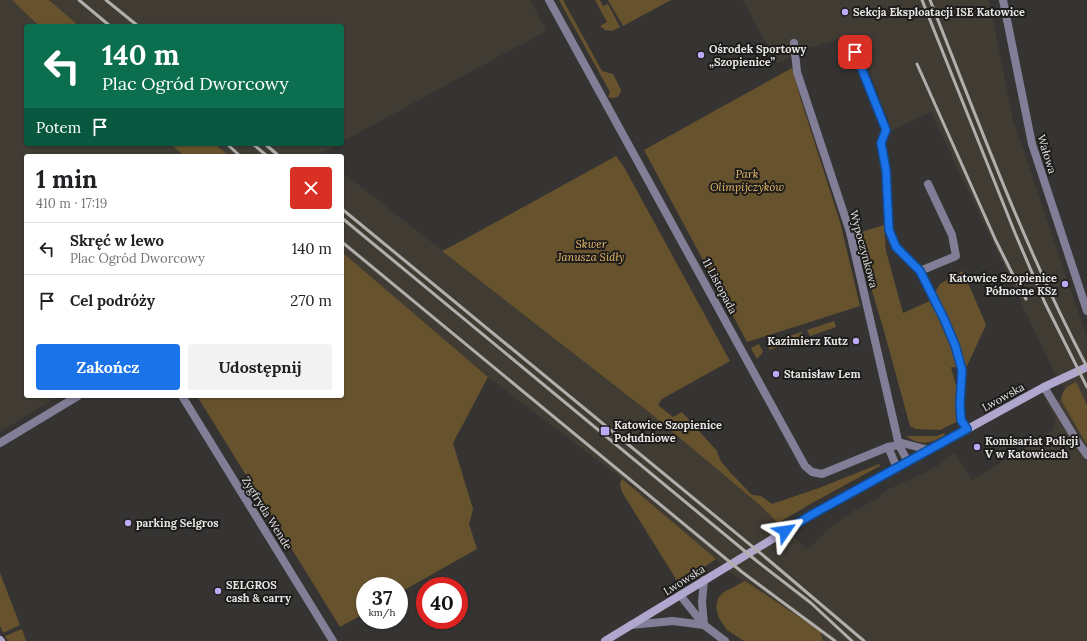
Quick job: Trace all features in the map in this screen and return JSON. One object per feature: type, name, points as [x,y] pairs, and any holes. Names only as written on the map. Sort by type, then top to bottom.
[{"type":"street","name":"11 Listopada","points":[[550,0],[805,466],[812,472],[822,474],[888,447],[907,443]]},
{"type":"street","name":"Wałowa","points":[[1003,0],[1032,144],[1087,311]]},
{"type":"street","name":"Wypoczynkowa","points":[[794,43],[797,72],[850,232],[899,445],[911,460]]},
{"type":"street","points":[[855,52],[886,130],[881,143],[886,170],[889,230],[896,247],[920,271],[955,345],[962,370],[960,404],[961,420],[967,429]]},
{"type":"street","points":[[920,271],[956,256],[952,235],[928,184]]},
{"type":"street","name":"Lwowska","points":[[785,531],[811,515],[1044,387],[1087,367]]},
{"type":"street","points":[[1044,387],[1087,455]]},
{"type":"street","points":[[0,443],[75,398]]},
{"type":"street","name":"Zygfryda Wende","points":[[183,398],[333,641]]},
{"type":"street","points":[[907,443],[929,450]]},
{"type":"street","points":[[907,443],[911,460]]},
{"type":"street","points":[[888,447],[897,468]]},
{"type":"street","name":"Lwowska","points":[[605,641],[774,538]]},
{"type":"street","points":[[704,580],[702,602],[704,625]]},
{"type":"street","points":[[680,595],[704,625],[725,641]]},
{"type":"street","points":[[632,625],[673,621],[704,625]]},
{"type":"shaded area","points":[[0,0],[12,0],[37,24],[24,24],[24,146],[173,146],[182,154],[24,154],[24,398],[56,398],[0,432]]},
{"type":"shaded area","points":[[49,0],[530,0],[546,31],[344,141],[344,24],[77,24]]},
{"type":"shaded area","points":[[743,0],[989,0],[1013,120],[1087,338],[1087,641],[811,641],[622,479],[488,377],[344,254],[344,174],[650,413],[762,507],[808,550],[833,525],[856,509],[857,510],[881,496],[883,492],[934,468],[955,453],[972,480],[1052,431],[1056,419],[1046,402],[1061,400],[1068,394],[1054,372],[931,112],[892,130],[855,34],[803,50],[777,64]]},
{"type":"shaded area","points":[[217,146],[334,146],[319,154],[227,154]]},
{"type":"green space","points":[[12,0],[49,0],[77,24],[37,24]]},
{"type":"green space","points":[[559,0],[563,0],[602,71],[613,74],[621,90],[617,97],[608,97],[610,92]]},
{"type":"green space","points":[[595,0],[600,0],[603,6],[608,4],[620,27],[612,31],[605,30],[600,26],[607,22]]},
{"type":"green space","points":[[608,0],[671,0],[623,26]]},
{"type":"green space","name":"Park Olimpijczyków","points":[[792,68],[840,222],[860,306],[747,342],[644,150]]},
{"type":"green space","points":[[173,146],[217,146],[227,154],[182,154]]},
{"type":"green space","name":"Skwer Janusza Sidły","points":[[616,156],[624,167],[730,361],[662,399],[658,405],[673,417],[682,412],[717,451],[720,460],[730,472],[752,495],[761,496],[772,504],[819,488],[879,464],[880,466],[778,523],[762,507],[650,413],[442,251]]},
{"type":"green space","points":[[884,225],[886,251],[903,313],[930,301],[940,284],[963,271],[986,325],[966,368],[951,367],[965,418],[940,430],[916,429],[910,426],[855,234]]},
{"type":"green space","points":[[344,254],[488,377],[453,443],[473,509],[469,524],[477,549],[427,577],[416,577],[416,583],[408,588],[408,577],[356,577],[356,618],[340,627],[198,398],[344,398]]},
{"type":"green space","points":[[834,321],[836,327],[810,336],[807,330]]},
{"type":"green space","points":[[802,332],[803,338],[769,350],[768,342]]},
{"type":"green space","points":[[759,344],[763,352],[757,359],[751,348]]},
{"type":"green space","points":[[1076,382],[1087,405],[1087,445],[1061,400],[1062,394],[1066,389]]},
{"type":"green space","points":[[944,433],[945,435],[940,438],[926,443],[916,441],[906,436],[937,436]]},
{"type":"green space","points":[[622,479],[716,559],[679,584],[622,492],[620,484]]},
{"type":"green space","points":[[0,573],[20,625],[3,633],[0,626]]},
{"type":"green space","points":[[745,581],[820,631],[823,641],[744,641],[727,630],[719,618],[716,607],[718,598],[724,592]]},
{"type":"green space","points":[[22,629],[26,641],[8,641],[5,636]]},
{"type":"tunnel","points":[[774,538],[785,531]]},
{"type":"railway","points":[[79,0],[108,24]]},
{"type":"railway","points":[[106,0],[136,24]]},
{"type":"railway","points":[[922,0],[1015,233],[1045,303],[1087,387]]},
{"type":"railway","points":[[930,0],[1023,231],[1064,322],[1087,367]]},
{"type":"railway","points":[[917,64],[996,241],[1026,299]]},
{"type":"railway","points":[[229,146],[238,154]]},
{"type":"railway","points":[[255,146],[265,154]]},
{"type":"railway","points":[[267,146],[277,154]]},
{"type":"railway","points":[[344,211],[765,557],[864,641]]},
{"type":"railway","points":[[344,220],[758,562],[811,603],[852,641]]},
{"type":"railway","points":[[344,244],[742,572],[835,641]]},
{"type":"place","name":"Sekcja Eksploatacji ISE Katowice","points":[[845,12]]},
{"type":"place","name":"Ośrodek Sportowy „Szopienice”","points":[[701,55]]},
{"type":"place","name":"Katowice Szopienice Północne KSz","points":[[1065,284]]},
{"type":"place","name":"Kazimierz Kutz","points":[[856,341]]},
{"type":"place","name":"Stanisław Lem","points":[[776,374]]},
{"type":"place","name":"Katowice Szopienice Południowe","points":[[605,431]]},
{"type":"place","name":"Komisariat Policji V w Katowicach","points":[[977,447]]},
{"type":"place","name":"parking Selgros","points":[[128,523]]},
{"type":"place","name":"SELGROS cash & carry","points":[[218,591]]},
{"type":"route","points":[[785,531],[811,515],[967,429],[961,420],[960,404],[962,370],[955,345],[920,271],[896,247],[889,230],[886,196],[886,170],[881,143],[886,130],[855,52]]}]
